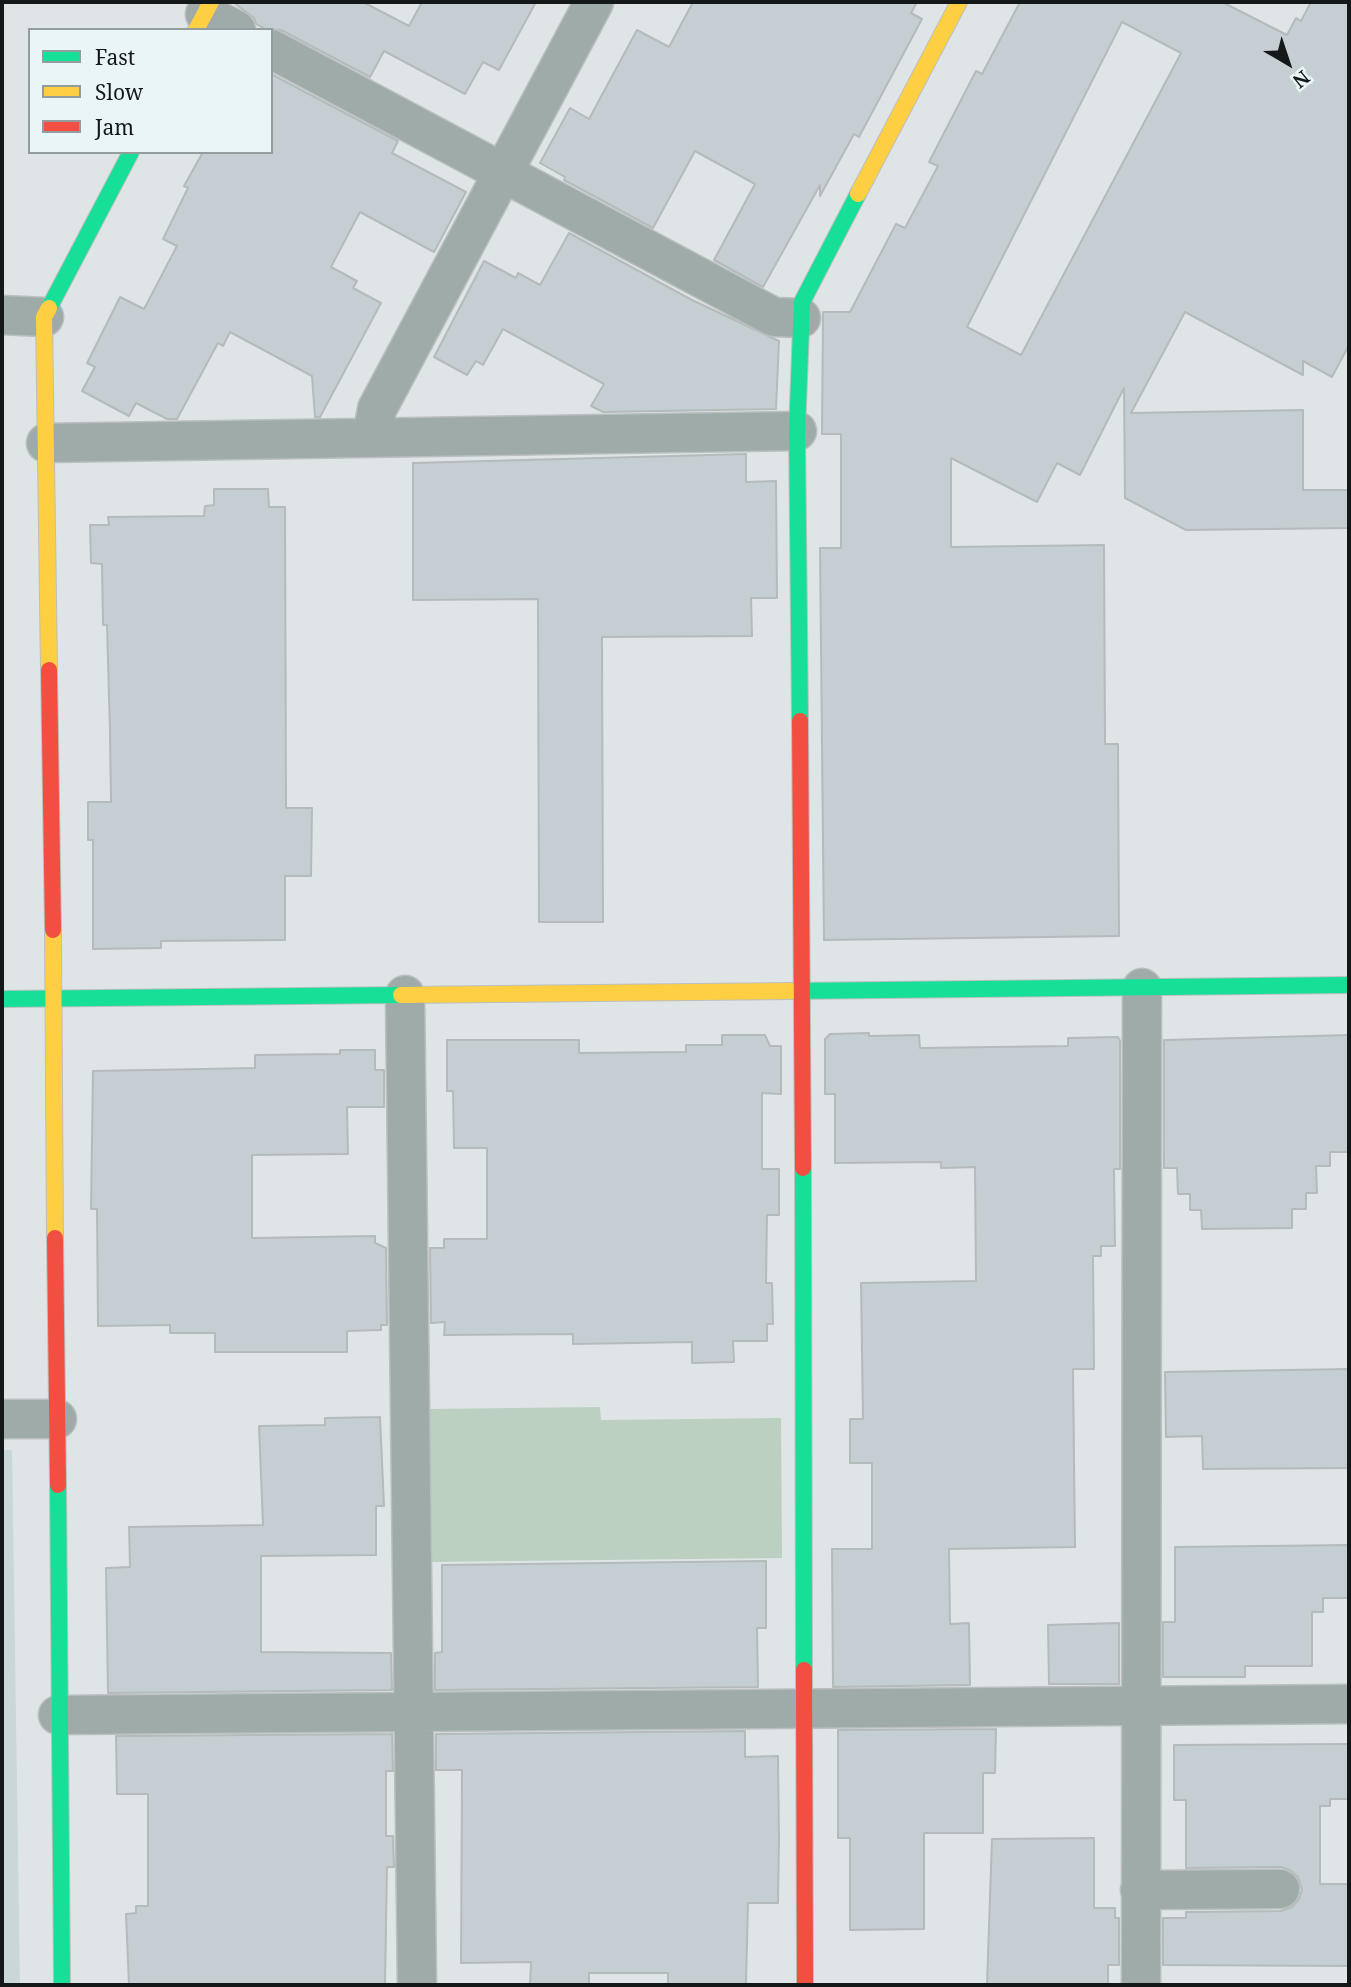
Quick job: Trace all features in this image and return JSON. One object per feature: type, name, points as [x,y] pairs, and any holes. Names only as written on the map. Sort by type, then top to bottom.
[{"type":"street","points":[[372,437],[377,409],[594,2]]},
{"type":"street","points":[[805,1985],[802,992],[797,431],[802,302],[959,2]]},
{"type":"street","points":[[273,50],[774,317],[801,318]]},
{"type":"street","points":[[62,1985],[44,317],[130,154]]},
{"type":"street","points":[[2,315],[44,317]]},
{"type":"street","points":[[46,443],[797,431]]},
{"type":"street","points":[[2,999],[1349,985]]},
{"type":"street","points":[[1140,1985],[1142,988]]},
{"type":"street","points":[[405,995],[417,1985]]},
{"type":"street","points":[[2,1419],[57,1419]]},
{"type":"street","points":[[58,1715],[1349,1704]]},
{"type":"street","points":[[1140,1890],[1280,1889]]},
{"type":"shaded area","points":[[2,1450],[12,1450],[20,1985],[2,1985]]},
{"type":"green space","points":[[600,1407],[601,1420],[781,1418],[782,1558],[428,1562],[426,1409]]},
{"type":"building","points":[[233,2],[363,2],[409,26],[422,2],[536,2],[499,70],[483,62],[465,94],[384,51],[370,77],[281,30],[263,28],[256,24],[254,18]]},
{"type":"building","points":[[693,2],[917,2],[911,13],[922,19],[859,137],[854,134],[820,196],[820,185],[763,287],[714,260],[755,184],[695,151],[653,228],[564,180],[565,177],[540,163],[570,108],[589,119],[637,30],[669,47]]},
{"type":"building","points":[[1020,2],[1222,2],[1287,35],[1296,18],[1301,21],[1311,2],[1349,2],[1349,345],[1332,377],[1303,361],[1303,375],[1185,312],[1131,413],[1303,410],[1303,490],[1349,490],[1349,528],[1186,530],[1125,498],[1124,388],[1080,475],[1057,463],[1037,502],[951,458],[951,547],[1104,545],[1105,744],[1118,744],[1119,936],[824,940],[820,548],[841,548],[841,434],[822,434],[823,312],[850,312],[896,224],[905,228],[938,166],[929,162],[976,71],[982,74]],"holes":[[[1122,22],[1181,53],[1021,355],[967,327]]]},
{"type":"building","points":[[273,75],[398,141],[392,153],[466,192],[434,252],[360,212],[331,267],[357,281],[353,288],[381,303],[320,417],[315,417],[312,376],[230,332],[223,346],[218,343],[177,419],[167,419],[136,403],[129,416],[82,391],[95,367],[87,363],[120,297],[144,309],[177,246],[163,239],[188,188],[184,186],[202,154],[273,154]]},
{"type":"building","points":[[569,233],[692,300],[779,341],[776,409],[603,412],[591,406],[604,384],[503,329],[483,365],[476,361],[467,375],[434,357],[484,261],[516,278],[518,273],[540,285]]},
{"type":"building","points":[[746,454],[746,482],[776,481],[777,598],[751,598],[752,636],[602,637],[603,922],[539,922],[538,599],[413,600],[413,463]]},
{"type":"building","points":[[214,489],[268,489],[269,507],[285,507],[286,808],[312,808],[311,876],[285,876],[285,940],[161,941],[161,948],[93,949],[93,840],[88,840],[88,802],[111,802],[107,625],[103,625],[102,564],[91,563],[90,525],[109,525],[108,517],[204,516],[205,506],[214,505]]},
{"type":"building","points":[[869,1033],[869,1036],[919,1035],[920,1048],[1068,1046],[1068,1038],[1118,1037],[1120,1041],[1120,1169],[1114,1169],[1115,1246],[1101,1246],[1101,1256],[1093,1256],[1094,1369],[1073,1369],[1075,1547],[949,1549],[950,1624],[969,1623],[970,1685],[833,1687],[832,1549],[872,1549],[872,1463],[850,1463],[850,1419],[863,1419],[861,1283],[976,1281],[975,1167],[941,1168],[941,1162],[835,1163],[835,1094],[825,1094],[825,1039],[830,1034]]},
{"type":"building","points":[[722,1035],[765,1035],[770,1046],[781,1046],[781,1094],[762,1093],[762,1169],[779,1169],[779,1215],[767,1215],[766,1283],[772,1283],[773,1324],[767,1324],[767,1341],[733,1341],[734,1362],[692,1363],[692,1342],[573,1344],[573,1334],[444,1335],[445,1322],[431,1323],[430,1248],[444,1248],[444,1239],[487,1239],[487,1148],[454,1148],[453,1091],[447,1091],[447,1040],[579,1040],[579,1053],[686,1052],[686,1045],[722,1045]]},
{"type":"building","points":[[1349,1035],[1349,1152],[1330,1152],[1330,1166],[1316,1166],[1317,1193],[1306,1193],[1306,1209],[1292,1209],[1292,1228],[1202,1229],[1201,1210],[1190,1210],[1190,1194],[1178,1194],[1177,1168],[1164,1168],[1164,1040]]},
{"type":"building","points":[[340,1050],[375,1050],[375,1070],[384,1070],[384,1107],[347,1107],[348,1154],[252,1155],[252,1238],[375,1236],[375,1243],[386,1248],[387,1325],[381,1325],[381,1330],[347,1331],[347,1352],[215,1352],[215,1333],[170,1333],[170,1325],[98,1326],[97,1209],[91,1209],[93,1071],[255,1068],[255,1055],[340,1054]]},
{"type":"building","points":[[1349,1369],[1349,1468],[1203,1469],[1202,1436],[1166,1437],[1165,1372]]},
{"type":"building","points":[[380,1417],[384,1506],[376,1506],[376,1555],[261,1556],[261,1652],[391,1653],[392,1690],[108,1693],[106,1568],[130,1567],[129,1527],[263,1525],[259,1426],[325,1425],[325,1418]]},
{"type":"building","points":[[1349,1545],[1349,1598],[1323,1598],[1323,1612],[1312,1612],[1312,1666],[1245,1666],[1245,1677],[1163,1677],[1163,1622],[1175,1622],[1175,1547]]},
{"type":"building","points":[[766,1561],[766,1628],[757,1628],[758,1687],[435,1690],[435,1653],[442,1652],[442,1565]]},
{"type":"building","points":[[1119,1623],[1119,1684],[1049,1684],[1048,1625]]},
{"type":"building","points":[[996,1729],[995,1773],[983,1773],[983,1833],[924,1833],[924,1929],[850,1930],[850,1838],[838,1838],[838,1730]]},
{"type":"building","points":[[745,1731],[745,1757],[778,1756],[779,1838],[778,1903],[748,1903],[746,1985],[668,1985],[668,1973],[589,1973],[589,1985],[530,1985],[531,1962],[461,1963],[462,1770],[436,1770],[436,1734]]},
{"type":"building","points":[[392,1734],[393,1771],[386,1771],[386,1836],[393,1836],[394,1867],[387,1867],[385,1985],[129,1985],[126,1914],[136,1913],[136,1906],[148,1906],[148,1794],[117,1794],[116,1736]]},
{"type":"building","points":[[1349,1744],[1349,1799],[1330,1799],[1330,1806],[1320,1806],[1320,1884],[1349,1884],[1349,1966],[1163,1965],[1163,1918],[1186,1918],[1186,1912],[1281,1911],[1292,1907],[1302,1890],[1298,1877],[1281,1867],[1186,1868],[1186,1800],[1174,1800],[1174,1745]]},
{"type":"building","points":[[1094,1838],[1094,1908],[1115,1908],[1115,1918],[1119,1918],[1119,1965],[1108,1965],[1108,1985],[987,1985],[992,1839]]},
{"type":"traffic: fast","points":[[49,308],[130,154]]},
{"type":"traffic: fast","points":[[800,721],[797,431],[802,302],[858,194]]},
{"type":"traffic: fast","points":[[792,991],[1349,985]]},
{"type":"traffic: fast","points":[[2,999],[401,995]]},
{"type":"traffic: fast","points":[[803,1168],[804,1670]]},
{"type":"traffic: fast","points":[[58,1485],[62,1985]]},
{"type":"traffic: slow","points":[[197,28],[211,2]]},
{"type":"traffic: slow","points":[[858,194],[959,2]]},
{"type":"traffic: slow","points":[[49,308],[44,317],[49,670]]},
{"type":"traffic: slow","points":[[53,930],[55,1238]]},
{"type":"traffic: slow","points":[[401,995],[792,991]]},
{"type":"traffic: jam","points":[[49,670],[53,930]]},
{"type":"traffic: jam","points":[[800,721],[803,1168]]},
{"type":"traffic: jam","points":[[55,1238],[58,1485]]},
{"type":"traffic: jam","points":[[804,1670],[805,1985]]}]
